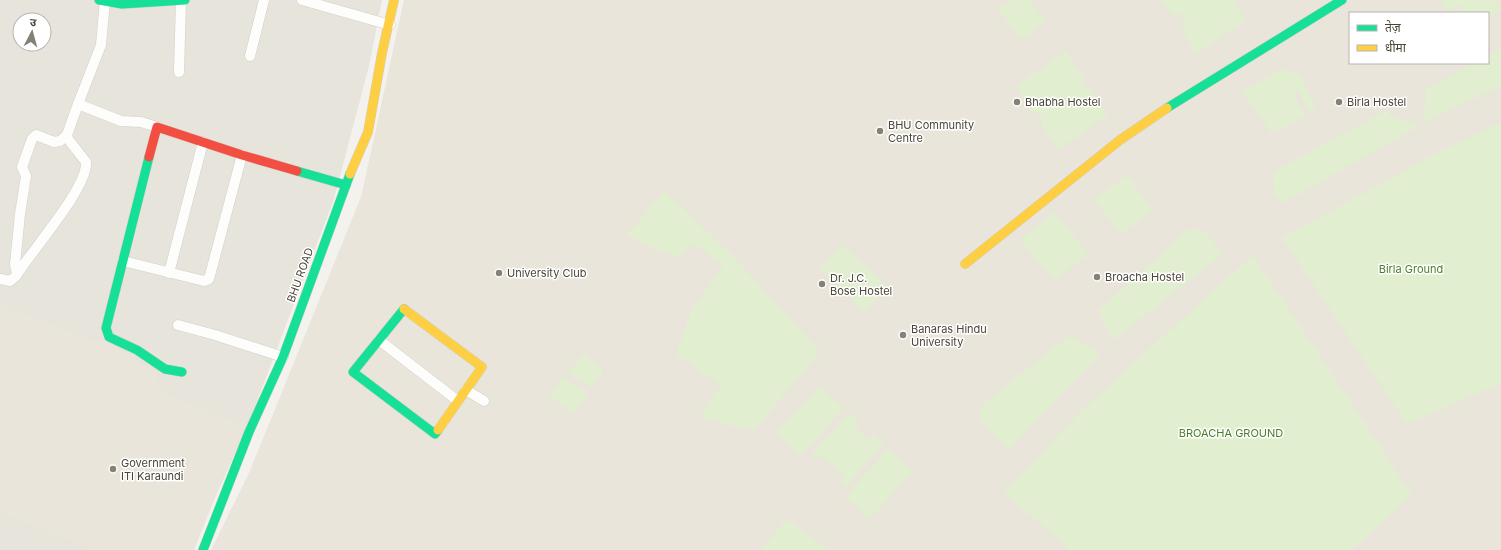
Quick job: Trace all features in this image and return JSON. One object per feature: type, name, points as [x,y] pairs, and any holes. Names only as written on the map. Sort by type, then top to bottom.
[{"type":"street","points":[[250,56],[264,0]]},
{"type":"street","points":[[302,0],[390,25]]},
{"type":"street","name":"BHU ROAD","points":[[203,550],[249,432],[283,357],[346,185],[368,132],[382,53],[390,25],[394,0]]},
{"type":"street","points":[[965,264],[1120,140],[1164,110],[1342,0]]},
{"type":"street","points":[[17,274],[15,264],[20,214],[26,176],[22,167],[32,139],[36,135],[57,142],[67,135],[100,45],[102,1],[122,4],[137,2],[183,1],[179,72]]},
{"type":"street","points":[[78,104],[121,121],[141,122],[242,155],[346,185]]},
{"type":"street","points":[[157,127],[106,328],[109,337],[137,350],[158,365],[182,372]]},
{"type":"street","points":[[0,279],[10,281],[13,280],[70,201],[85,173],[86,162],[68,139],[67,135]]},
{"type":"street","points":[[169,273],[203,142]]},
{"type":"street","points":[[123,261],[204,281],[209,279],[242,155]]},
{"type":"street","points":[[404,309],[482,366],[466,390],[435,434],[353,372],[404,309]]},
{"type":"street","points":[[178,325],[215,335],[283,357]]},
{"type":"street","points":[[379,340],[458,401]]},
{"type":"street","points":[[466,390],[484,401]]},
{"type":"shaded area","points":[[0,0],[382,0],[369,66],[334,199],[248,425],[191,550],[0,550]]},
{"type":"shaded area","name":"Banaras Hindu University","points":[[404,0],[1501,0],[1501,550],[211,550],[249,473],[361,197]]},
{"type":"shaded area","name":"Government ITI Karaundi","points":[[0,305],[133,356],[156,375],[158,391],[244,426],[194,550],[92,550],[0,512]]},
{"type":"green space","points":[[1011,0],[1030,0],[1046,23],[1020,40],[998,8]]},
{"type":"green space","points":[[1162,0],[1233,0],[1246,20],[1197,53],[1181,30],[1187,26],[1179,13],[1173,16]]},
{"type":"green space","points":[[1440,0],[1497,0],[1501,11],[1489,17],[1489,12],[1462,12],[1459,5],[1447,11]]},
{"type":"green space","points":[[1501,48],[1501,86],[1424,122],[1422,117],[1426,104],[1425,89],[1472,64],[1489,64],[1489,54]]},
{"type":"green space","points":[[1066,51],[1085,80],[1083,82],[1087,87],[1089,86],[1108,115],[1058,150],[1040,123],[1043,121],[1036,111],[1032,114],[1016,86]]},
{"type":"green space","points":[[1281,69],[1298,74],[1316,108],[1309,112],[1299,91],[1293,94],[1300,108],[1302,107],[1306,115],[1272,134],[1243,92]]},
{"type":"green space","points":[[1387,110],[1398,120],[1413,121],[1417,127],[1283,203],[1275,193],[1273,172]]},
{"type":"green space","name":"Birla Ground","points":[[1501,122],[1501,383],[1407,424],[1282,238],[1435,154]]},
{"type":"green space","points":[[1127,175],[1153,210],[1121,234],[1094,200]]},
{"type":"green space","points":[[665,191],[733,256],[820,352],[754,431],[700,417],[721,385],[676,355],[691,311],[724,264],[694,244],[679,257],[655,249],[627,235]]},
{"type":"green space","points":[[1054,212],[1088,254],[1055,281],[1020,240]]},
{"type":"green space","points":[[1189,229],[1196,229],[1206,233],[1222,255],[1113,340],[1098,311]]},
{"type":"green space","points":[[842,245],[888,287],[865,312],[819,268]]},
{"type":"green space","name":"BROACHA GROUND","points":[[1253,255],[1412,495],[1352,550],[1070,550],[1004,492],[1083,409]]},
{"type":"green space","points":[[1070,335],[1100,354],[1009,450],[981,420],[979,412],[981,406]]},
{"type":"green space","points":[[584,354],[604,371],[592,388],[568,373]]},
{"type":"green space","points":[[562,377],[588,393],[574,414],[549,396]]},
{"type":"green space","points":[[820,386],[844,408],[801,455],[777,433]]},
{"type":"green space","points":[[849,413],[860,423],[856,428],[869,440],[874,435],[884,444],[846,486],[841,481],[844,476],[821,455],[817,459],[812,454]]},
{"type":"green space","points":[[888,449],[913,471],[870,519],[845,497]]},
{"type":"green space","points":[[787,519],[829,550],[761,550]]},
{"type":"traffic: fast","points":[[99,0],[122,4],[185,0]]},
{"type":"traffic: fast","points":[[1167,108],[1342,0]]},
{"type":"traffic: fast","points":[[149,157],[106,328],[109,337],[137,350],[165,369],[182,372]]},
{"type":"traffic: fast","points":[[297,171],[346,185]]},
{"type":"traffic: fast","points":[[203,550],[249,432],[283,357],[350,174]]},
{"type":"traffic: fast","points":[[404,309],[353,372],[435,434],[438,430]]},
{"type":"traffic: slow","points":[[350,174],[368,132],[382,53],[394,0]]},
{"type":"traffic: slow","points":[[965,264],[1120,140],[1167,108]]},
{"type":"traffic: slow","points":[[404,309],[482,367],[438,430]]},
{"type":"traffic: jam","points":[[149,157],[157,127],[242,155],[297,171]]},
{"type":"place","name":"Bhabha Hostel","points":[[1017,102]]},
{"type":"place","name":"Birla Hostel","points":[[1339,102]]},
{"type":"place","name":"BHU Community Centre","points":[[880,131]]},
{"type":"place","name":"University Club","points":[[499,273]]},
{"type":"place","name":"Broacha Hostel","points":[[1097,277]]},
{"type":"place","name":"Dr. J.C. Bose Hostel","points":[[822,284]]},
{"type":"place","name":"Banaras Hindu University","points":[[903,335]]},
{"type":"place","name":"Government ITI Karaundi","points":[[113,469]]}]
